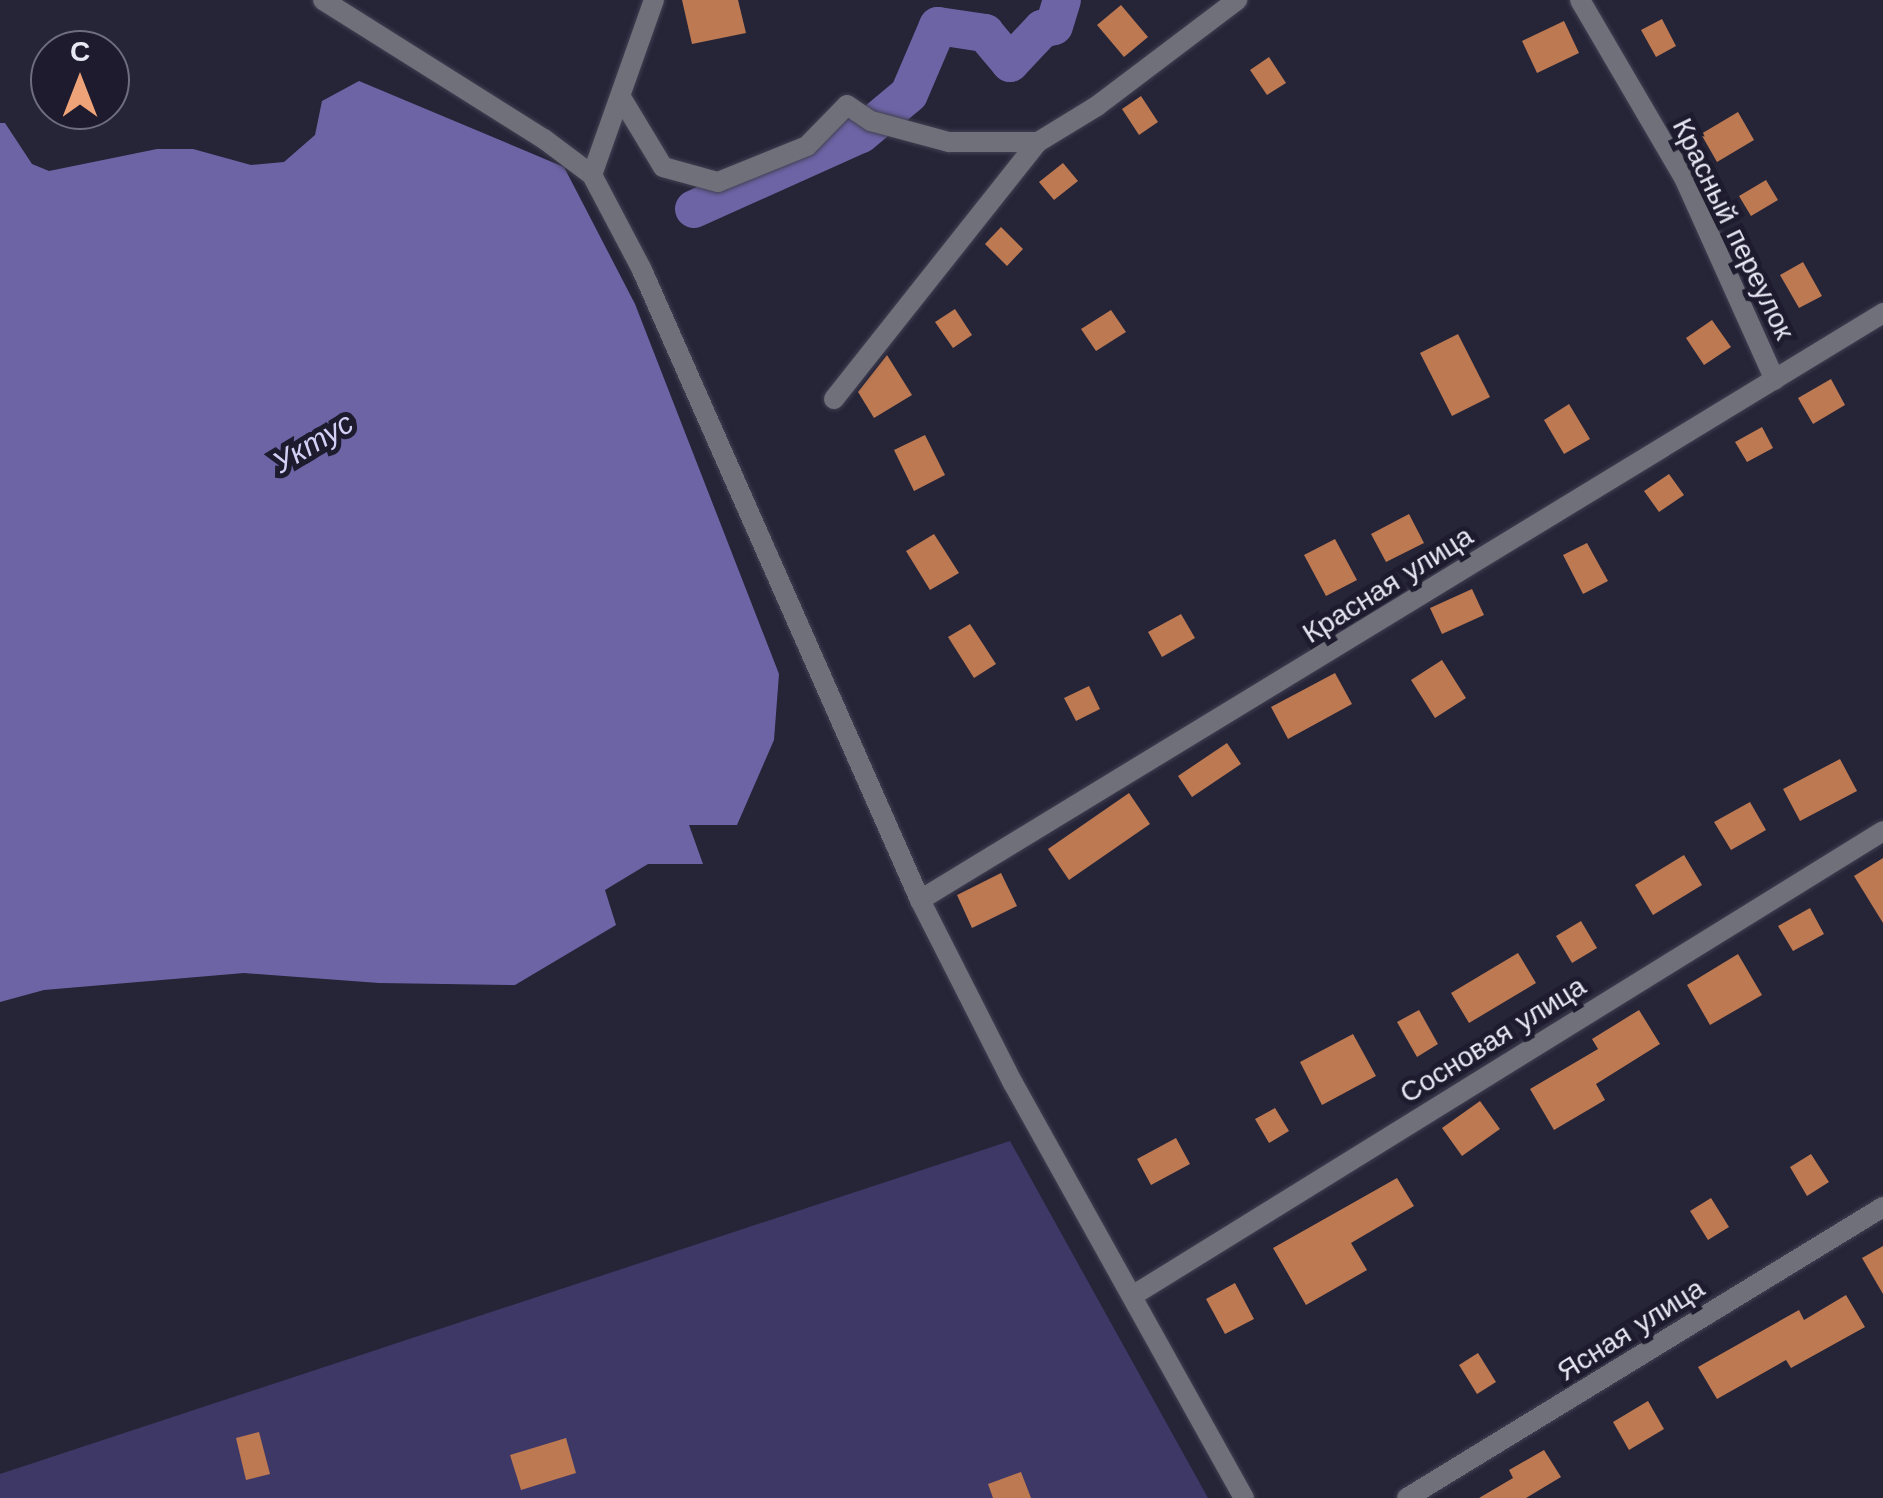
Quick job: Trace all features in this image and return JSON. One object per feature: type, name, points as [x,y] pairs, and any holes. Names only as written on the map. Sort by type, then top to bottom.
[{"type":"street","points":[[323,0],[544,139],[592,176],[642,270],[920,900],[1013,1084],[1244,1498]]},
{"type":"street","points":[[592,176],[622,100],[654,0]]},
{"type":"street","points":[[834,400],[1038,142],[1097,106],[1238,0]]},
{"type":"street","name":"Красный переулок","points":[[1580,0],[1685,180],[1775,380]]},
{"type":"street","points":[[622,100],[662,167],[718,182],[807,146],[847,105],[870,121],[949,142],[1038,142]]},
{"type":"street","name":"Красная улица","points":[[920,900],[1883,313]]},
{"type":"street","name":"Сосновая улица","points":[[1132,1296],[1883,831]]},
{"type":"street","name":"Ясная улица","points":[[1407,1498],[1883,1207]]},
{"type":"shaded area","points":[[1010,1141],[1208,1498],[0,1498],[0,1474]]},
{"type":"water","points":[[359,81],[564,167],[635,304],[779,674],[774,740],[737,825],[689,825],[703,864],[648,864],[605,890],[616,925],[515,985],[379,983],[244,973],[44,990],[0,1002],[0,123],[5,123],[32,164],[49,171],[157,149],[193,149],[251,165],[284,162],[315,135],[322,101]]},
{"type":"building","points":[[682,0],[738,0],[746,33],[692,44]]},
{"type":"building","points":[[1121,5],[1148,37],[1124,57],[1097,25]]},
{"type":"building","points":[[1662,19],[1676,46],[1656,57],[1641,30]]},
{"type":"building","points":[[1564,21],[1579,53],[1537,73],[1522,41]]},
{"type":"building","points":[[1269,57],[1286,83],[1267,95],[1250,70]]},
{"type":"building","points":[[1141,96],[1158,122],[1139,135],[1122,109]]},
{"type":"building","points":[[1738,112],[1754,140],[1717,162],[1701,134]]},
{"type":"building","points":[[1063,163],[1078,181],[1054,200],[1039,182]]},
{"type":"building","points":[[1766,180],[1778,200],[1751,216],[1739,196]]},
{"type":"building","points":[[1001,227],[1023,249],[1007,266],[985,244]]},
{"type":"building","points":[[1803,262],[1822,296],[1799,308],[1780,275]]},
{"type":"building","points":[[955,309],[972,335],[953,348],[935,322]]},
{"type":"building","points":[[1111,310],[1126,332],[1096,351],[1081,329]]},
{"type":"building","points":[[1712,320],[1731,347],[1704,365],[1686,338]]},
{"type":"building","points":[[1458,334],[1490,397],[1452,416],[1420,353]]},
{"type":"building","points":[[887,355],[912,395],[874,418],[858,392]]},
{"type":"building","points":[[1831,379],[1845,405],[1813,424],[1798,398]]},
{"type":"building","points":[[1569,404],[1590,439],[1564,454],[1544,420]]},
{"type":"building","points":[[1762,427],[1773,448],[1747,462],[1735,442]]},
{"type":"building","points":[[925,435],[945,475],[914,491],[894,450]]},
{"type":"building","points":[[1669,474],[1684,495],[1659,512],[1644,491]]},
{"type":"building","points":[[1409,514],[1424,543],[1386,562],[1371,534]]},
{"type":"building","points":[[934,534],[959,573],[930,590],[906,551]]},
{"type":"building","points":[[1335,539],[1357,580],[1326,596],[1304,555]]},
{"type":"building","points":[[1587,543],[1608,581],[1583,594],[1563,555]]},
{"type":"building","points":[[1472,589],[1484,615],[1442,634],[1430,608]]},
{"type":"building","points":[[1181,614],[1195,638],[1162,657],[1148,632]]},
{"type":"building","points":[[970,624],[996,664],[974,678],[948,637]]},
{"type":"building","points":[[1442,660],[1466,698],[1435,718],[1411,680]]},
{"type":"building","points":[[1335,673],[1352,704],[1288,739],[1271,707]]},
{"type":"building","points":[[1089,686],[1100,709],[1076,721],[1064,698]]},
{"type":"building","points":[[1227,743],[1241,764],[1192,797],[1178,776]]},
{"type":"building","points":[[1840,759],[1857,791],[1800,821],[1783,789]]},
{"type":"building","points":[[1129,793],[1150,824],[1069,880],[1048,849]]},
{"type":"building","points":[[1750,802],[1766,830],[1731,850],[1714,822]]},
{"type":"building","points":[[1684,855],[1702,885],[1653,915],[1635,885]]},
{"type":"building","points":[[1883,858],[1883,923],[1854,876]]},
{"type":"building","points":[[1001,873],[1017,906],[972,928],[957,895]]},
{"type":"building","points":[[1810,908],[1824,934],[1793,951],[1778,926]]},
{"type":"building","points":[[1581,921],[1597,948],[1572,963],[1556,936]]},
{"type":"building","points":[[1518,953],[1536,983],[1469,1023],[1451,993]]},
{"type":"building","points":[[1738,954],[1762,995],[1710,1025],[1687,985]]},
{"type":"building","points":[[1419,1010],[1438,1044],[1417,1057],[1397,1022]]},
{"type":"building","points":[[1639,1010],[1660,1044],[1596,1084],[1605,1100],[1554,1130],[1530,1089],[1598,1049],[1592,1039]]},
{"type":"building","points":[[1353,1034],[1376,1076],[1322,1105],[1300,1062]]},
{"type":"building","points":[[1480,1101],[1500,1129],[1462,1156],[1442,1128]]},
{"type":"building","points":[[1275,1108],[1289,1131],[1269,1143],[1255,1119]]},
{"type":"building","points":[[1176,1138],[1190,1164],[1151,1185],[1137,1159]]},
{"type":"building","points":[[1811,1154],[1829,1182],[1807,1196],[1790,1167]]},
{"type":"building","points":[[1397,1178],[1414,1206],[1351,1243],[1367,1270],[1306,1305],[1273,1248]]},
{"type":"building","points":[[1711,1198],[1729,1227],[1708,1240],[1690,1211]]},
{"type":"building","points":[[1883,1246],[1883,1294],[1862,1258]]},
{"type":"building","points":[[1235,1283],[1254,1319],[1225,1334],[1206,1299]]},
{"type":"building","points":[[1846,1295],[1865,1327],[1791,1368],[1786,1360],[1717,1399],[1698,1367],[1799,1310],[1804,1320]]},
{"type":"building","points":[[1478,1353],[1496,1382],[1477,1394],[1459,1365]]},
{"type":"building","points":[[1648,1401],[1664,1429],[1629,1450],[1613,1422]]},
{"type":"building","points":[[259,1432],[270,1474],[246,1480],[236,1438]]},
{"type":"building","points":[[566,1438],[576,1473],[521,1490],[510,1455]]},
{"type":"building","points":[[1544,1450],[1561,1477],[1526,1498],[1479,1498],[1513,1478],[1509,1470]]},
{"type":"building","points":[[1021,1472],[1031,1498],[993,1498],[988,1484]]},
{"type":"waterway","name":"Уктус","points":[[694,209],[861,134],[909,94],[938,26],[985,33],[1010,63],[1042,29],[1054,26],[1062,0]]}]
